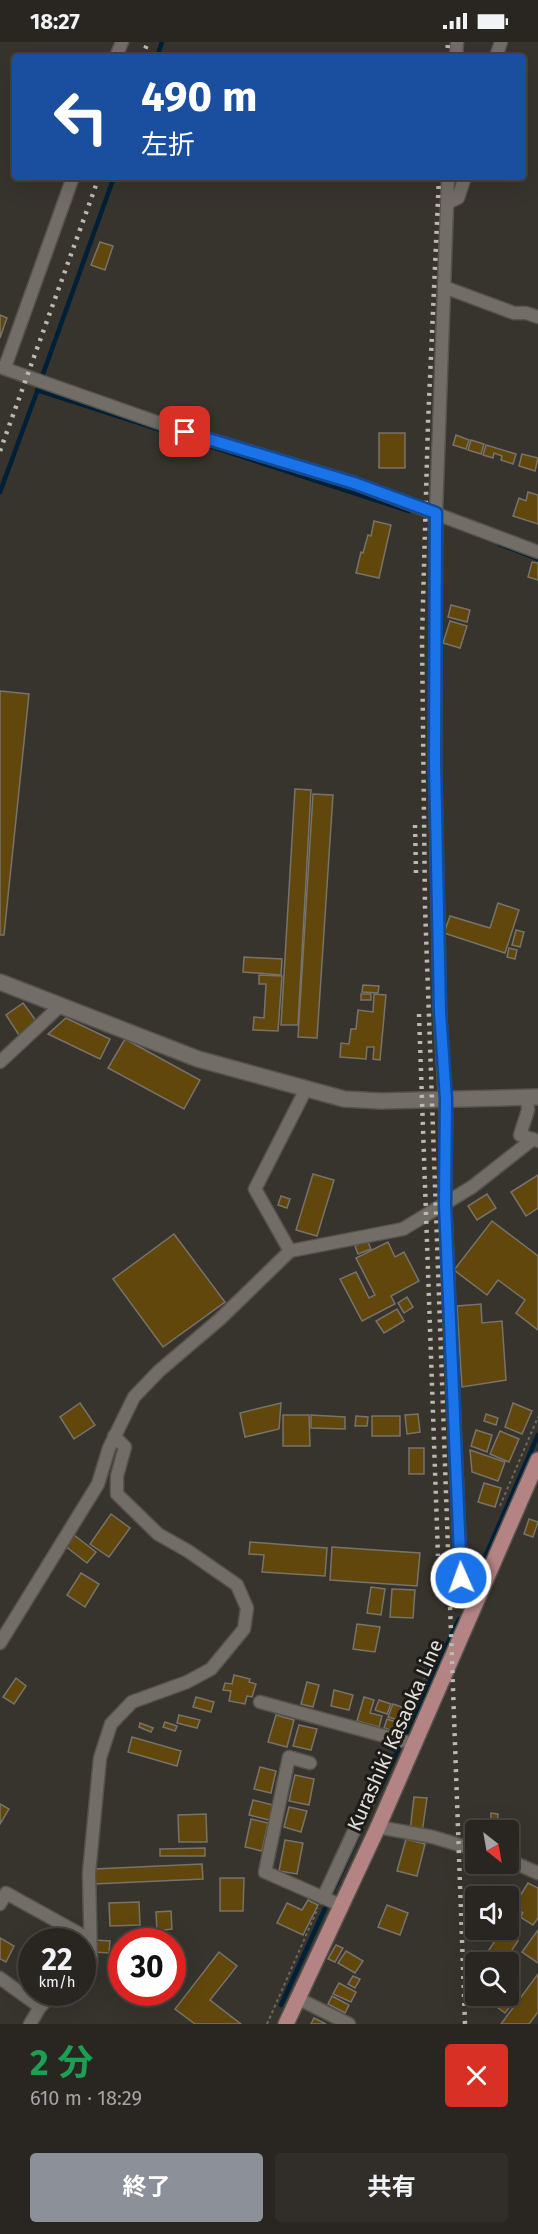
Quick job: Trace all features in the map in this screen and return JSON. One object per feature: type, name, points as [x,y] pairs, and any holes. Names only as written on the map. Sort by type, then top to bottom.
[{"type":"main road","name":"Kurashiki Kasaoka Line","points":[[286,2024],[330,1901],[378,1827],[404,1740],[476,1603],[538,1460]]},
{"type":"street","points":[[72,180],[2,367],[185,432],[354,483],[538,552]]},
{"type":"street","points":[[448,180],[436,513],[435,762],[440,1012],[446,1099],[445,1204],[461,1578],[462,1596],[476,1603]]},
{"type":"street","points":[[447,203],[459,198],[464,180]]},
{"type":"street","points":[[444,287],[514,313],[538,317]]},
{"type":"street","points":[[0,982],[198,1059],[344,1099],[381,1101],[532,1097],[520,1135],[535,1140]]},
{"type":"street","points":[[0,1062],[61,1005]]},
{"type":"street","points":[[290,1251],[255,1190],[306,1089]]},
{"type":"street","points":[[0,1643],[98,1484],[114,1436],[134,1397],[290,1251],[388,1233],[415,1223],[498,1168],[535,1140]]},
{"type":"street","points":[[90,1928],[89,1873],[100,1758],[111,1724],[132,1702],[187,1682],[211,1669],[244,1629],[247,1608],[237,1585],[188,1551],[158,1534],[117,1494],[117,1476],[125,1448],[114,1436]]},
{"type":"street","points":[[260,1702],[404,1740]]},
{"type":"street","points":[[310,1763],[289,1757],[265,1872],[330,1901],[372,1790]]},
{"type":"street","points":[[378,1827],[433,1837],[465,1847]]},
{"type":"street","points":[[519,1865],[538,1873]]},
{"type":"street","points":[[2,1896],[67,1928]]},
{"type":"street","points":[[0,1978],[40,2007],[30,2024]]},
{"type":"street","points":[[297,1998],[349,2024]]},
{"type":"path","points":[[372,1790],[404,1740],[436,1653]]},
{"type":"path","points":[[267,2024],[330,1901]]},
{"type":"building","points":[[100,242],[113,246],[105,270],[91,265]]},
{"type":"building","points":[[0,315],[7,318],[0,338]]},
{"type":"building","points":[[379,433],[405,433],[405,468],[379,468]]},
{"type":"building","points":[[456,435],[469,440],[466,449],[453,445]]},
{"type":"building","points":[[471,440],[484,444],[481,454],[468,450]]},
{"type":"building","points":[[486,445],[516,454],[513,464],[501,460],[502,456],[494,453],[493,458],[483,455]]},
{"type":"building","points":[[522,454],[538,458],[535,471],[519,466]]},
{"type":"building","points":[[528,492],[538,495],[538,524],[513,516],[519,498],[526,501]]},
{"type":"building","points":[[374,521],[391,525],[379,578],[356,573],[361,552],[363,553],[368,535],[371,536]]},
{"type":"building","points":[[532,562],[538,563],[538,580],[528,577]]},
{"type":"building","points":[[451,605],[470,610],[467,622],[448,617]]},
{"type":"building","points":[[450,621],[467,626],[460,648],[443,643]]},
{"type":"building","points":[[0,691],[29,694],[4,935],[0,935]]},
{"type":"building","points":[[295,789],[311,790],[298,1025],[281,1025]]},
{"type":"building","points":[[313,794],[333,795],[317,1038],[298,1037]]},
{"type":"building","points":[[498,903],[519,910],[505,953],[444,933],[450,916],[490,928]]},
{"type":"building","points":[[516,930],[524,932],[520,947],[512,945]]},
{"type":"building","points":[[509,948],[517,950],[515,959],[507,957]]},
{"type":"building","points":[[244,957],[282,959],[281,975],[243,972]]},
{"type":"building","points":[[259,975],[282,976],[278,1031],[253,1030],[254,1017],[264,1018],[266,984],[259,984]]},
{"type":"building","points":[[363,985],[379,986],[378,993],[362,992]]},
{"type":"building","points":[[361,994],[371,994],[371,1000],[361,1000]]},
{"type":"building","points":[[374,994],[386,995],[380,1060],[373,1059],[374,1047],[367,1047],[366,1059],[340,1057],[341,1043],[349,1044],[351,1029],[356,1029],[358,1010],[373,1012]]},
{"type":"building","points":[[23,1003],[37,1022],[19,1035],[6,1015]]},
{"type":"building","points":[[66,1018],[110,1039],[100,1059],[48,1034]]},
{"type":"building","points":[[125,1039],[200,1080],[184,1109],[108,1068]]},
{"type":"building","points":[[313,1174],[334,1180],[317,1236],[296,1230]]},
{"type":"building","points":[[538,1175],[538,1208],[526,1216],[511,1192]]},
{"type":"building","points":[[487,1194],[496,1208],[477,1220],[468,1206]]},
{"type":"building","points":[[281,1196],[290,1199],[287,1208],[278,1205]]},
{"type":"building","points":[[492,1221],[538,1256],[538,1330],[516,1313],[525,1300],[498,1280],[487,1295],[454,1270]]},
{"type":"building","points":[[174,1234],[225,1302],[163,1347],[113,1279]]},
{"type":"building","points":[[367,1240],[371,1249],[358,1254],[355,1246]]},
{"type":"building","points":[[388,1242],[395,1257],[404,1252],[419,1281],[391,1296],[395,1304],[362,1321],[340,1279],[356,1272],[369,1298],[375,1295],[356,1258]]},
{"type":"building","points":[[407,1297],[413,1307],[404,1313],[398,1303]]},
{"type":"building","points":[[481,1304],[482,1323],[502,1321],[506,1380],[462,1387],[457,1306]]},
{"type":"building","points":[[397,1309],[404,1321],[384,1333],[376,1321]]},
{"type":"building","points":[[80,1403],[95,1425],[74,1439],[60,1417]]},
{"type":"building","points":[[281,1403],[279,1429],[245,1437],[240,1413]]},
{"type":"building","points":[[513,1403],[532,1411],[522,1434],[505,1427]]},
{"type":"building","points":[[418,1414],[420,1432],[407,1434],[405,1415]]},
{"type":"building","points":[[486,1414],[498,1418],[496,1425],[484,1421]]},
{"type":"building","points":[[283,1415],[309,1415],[310,1446],[283,1446]]},
{"type":"building","points":[[311,1415],[345,1417],[345,1429],[311,1428]]},
{"type":"building","points":[[356,1416],[368,1417],[367,1426],[355,1426]]},
{"type":"building","points":[[372,1416],[400,1416],[400,1436],[372,1436]]},
{"type":"building","points":[[476,1430],[492,1435],[487,1452],[471,1446]]},
{"type":"building","points":[[500,1431],[519,1439],[509,1462],[490,1454]]},
{"type":"building","points":[[409,1448],[424,1448],[424,1474],[409,1474]]},
{"type":"building","points":[[470,1450],[505,1462],[498,1481],[472,1472]]},
{"type":"building","points":[[484,1483],[501,1488],[495,1507],[478,1502]]},
{"type":"building","points":[[111,1514],[130,1528],[109,1557],[90,1544]]},
{"type":"building","points":[[529,1519],[538,1522],[533,1537],[524,1534]]},
{"type":"building","points":[[74,1535],[96,1552],[87,1563],[65,1546]]},
{"type":"building","points":[[250,1542],[327,1548],[325,1576],[262,1572],[264,1555],[249,1554]]},
{"type":"building","points":[[332,1547],[420,1553],[417,1586],[330,1580]]},
{"type":"building","points":[[81,1573],[99,1584],[85,1607],[67,1595]]},
{"type":"building","points":[[371,1587],[385,1589],[381,1615],[367,1613]]},
{"type":"building","points":[[392,1589],[415,1590],[413,1618],[390,1617]]},
{"type":"building","points":[[357,1624],[380,1627],[375,1652],[353,1649]]},
{"type":"building","points":[[234,1675],[250,1679],[249,1682],[256,1684],[252,1697],[247,1696],[245,1704],[229,1701],[231,1691],[223,1690],[225,1683],[232,1684]]},
{"type":"building","points":[[16,1678],[26,1686],[14,1704],[3,1697]]},
{"type":"building","points":[[307,1682],[319,1685],[313,1707],[301,1704]]},
{"type":"building","points":[[334,1690],[353,1695],[349,1710],[331,1706]]},
{"type":"building","points":[[196,1697],[214,1702],[211,1712],[193,1707]]},
{"type":"building","points":[[364,1697],[374,1700],[370,1713],[382,1716],[379,1727],[357,1721]]},
{"type":"building","points":[[379,1700],[391,1704],[387,1714],[375,1710]]},
{"type":"building","points":[[393,1704],[402,1707],[398,1720],[388,1717]]},
{"type":"building","points":[[179,1715],[200,1720],[197,1728],[177,1723]]},
{"type":"building","points":[[276,1715],[294,1720],[287,1747],[268,1742]]},
{"type":"building","points":[[387,1719],[399,1723],[396,1732],[384,1728]]},
{"type":"building","points":[[165,1722],[177,1726],[175,1731],[163,1727]]},
{"type":"building","points":[[140,1723],[153,1728],[151,1732],[139,1727]]},
{"type":"building","points":[[299,1725],[317,1729],[311,1750],[293,1746]]},
{"type":"building","points":[[132,1737],[181,1751],[177,1766],[128,1752]]},
{"type":"building","points":[[260,1767],[276,1771],[271,1793],[254,1789]]},
{"type":"building","points":[[295,1775],[314,1779],[309,1805],[289,1801]]},
{"type":"building","points":[[414,1797],[427,1798],[422,1833],[410,1831]]},
{"type":"building","points":[[253,1800],[273,1805],[269,1820],[249,1815]]},
{"type":"building","points":[[0,1804],[9,1809],[0,1824]]},
{"type":"building","points":[[289,1807],[307,1811],[301,1832],[284,1827]]},
{"type":"building","points":[[491,1813],[498,1814],[498,1820],[491,1820]]},
{"type":"building","points":[[206,1814],[207,1842],[179,1842],[178,1815]]},
{"type":"building","points":[[251,1819],[268,1823],[262,1851],[245,1847]]},
{"type":"building","points":[[406,1839],[425,1844],[417,1876],[397,1871]]},
{"type":"building","points":[[285,1840],[303,1843],[297,1874],[279,1871]]},
{"type":"building","points":[[205,1848],[205,1856],[160,1856],[160,1849]]},
{"type":"building","points":[[202,1864],[203,1879],[94,1884],[94,1869]]},
{"type":"building","points":[[220,1878],[244,1878],[243,1911],[220,1911]]},
{"type":"building","points":[[528,1883],[538,1888],[538,1918],[533,1925],[520,1917],[523,1913],[519,1911],[519,1897]]},
{"type":"building","points":[[308,1900],[318,1905],[303,1935],[277,1923],[287,1903],[302,1910]]},
{"type":"building","points":[[139,1902],[140,1925],[110,1926],[109,1903]]},
{"type":"building","points":[[387,1905],[408,1913],[400,1935],[378,1927]]},
{"type":"building","points":[[171,1911],[172,1928],[157,1928],[156,1912]]},
{"type":"building","points":[[538,1930],[538,1963],[522,1952]]},
{"type":"building","points":[[0,1938],[14,1946],[6,1962],[0,1959]]},
{"type":"building","points":[[96,1940],[108,1941],[108,1953],[96,1952]]},
{"type":"building","points":[[496,1940],[518,1941],[511,1952],[488,1951]]},
{"type":"building","points":[[336,1945],[343,1948],[335,1962],[328,1959]]},
{"type":"building","points":[[346,1951],[363,1961],[355,1973],[338,1963]]},
{"type":"building","points":[[219,1952],[237,1966],[210,2000],[241,2024],[195,2024],[175,2009],[177,2006],[186,2006],[186,1995]]},
{"type":"building","points":[[538,1974],[538,2012],[529,2024],[501,2024],[514,2006],[519,2006],[519,2000]]},
{"type":"building","points":[[353,1976],[360,1979],[355,1988],[348,1984]]},
{"type":"building","points":[[339,1983],[356,1992],[351,2002],[333,1994]]},
{"type":"building","points":[[332,1996],[349,2005],[345,2013],[328,2004]]},
{"type":"building","points":[[496,2006],[510,2006],[505,2013]]},
{"type":"building","points":[[314,2018],[326,2024],[311,2024]]},
{"type":"waterway","points":[[158,54],[162,42]]},
{"type":"waterway","points":[[43,374],[113,180]]},
{"type":"waterway","points":[[0,492],[38,389]]},
{"type":"waterway","points":[[37,390],[164,431]]},
{"type":"waterway","points":[[203,444],[409,511]]},
{"type":"waterway","points":[[499,544],[538,559]]},
{"type":"waterway","points":[[471,1589],[538,1435]]},
{"type":"waterway","points":[[377,1795],[459,1619]]},
{"type":"waterway","points":[[281,2005],[358,1836]]},
{"type":"railway","points":[[143,54],[148,42]]},
{"type":"railway","points":[[447,54],[448,42]]},
{"type":"railway","points":[[0,451],[98,180]]},
{"type":"railway","points":[[439,180],[428,423],[422,639],[425,906],[465,2024]]},
{"type":"railway","points":[[415,825],[416,873]]},
{"type":"railway","points":[[419,1014],[438,1556]]},
{"type":"route","points":[[185,432],[354,483],[436,513],[435,762],[440,1012],[446,1099],[445,1204],[461,1578]]}]
